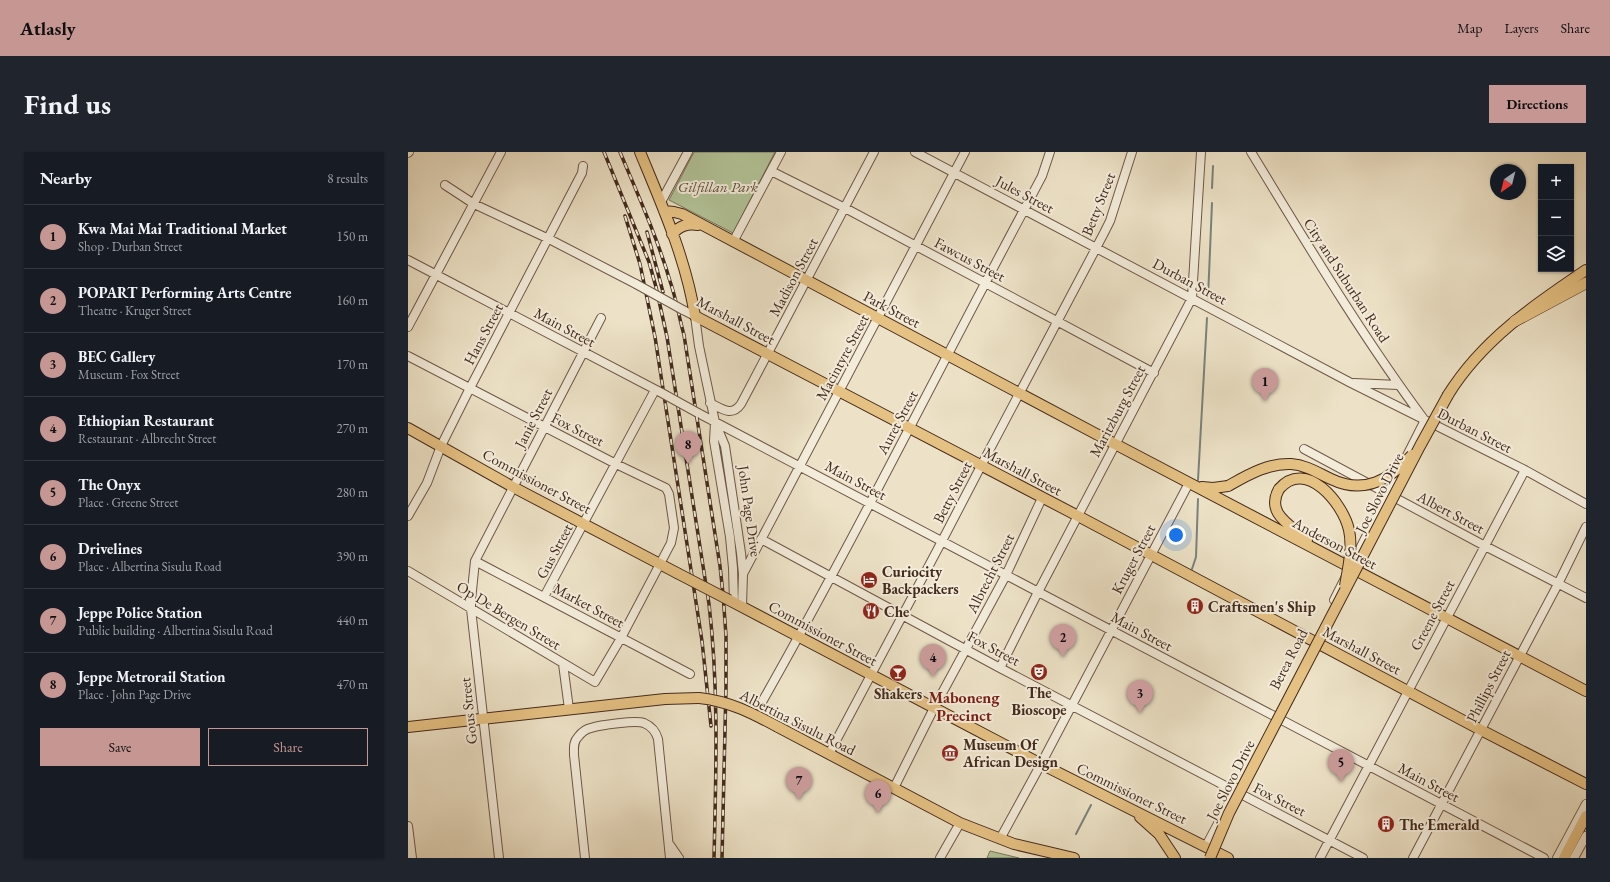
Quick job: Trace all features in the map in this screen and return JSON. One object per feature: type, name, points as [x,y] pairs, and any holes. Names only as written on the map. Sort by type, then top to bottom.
[{"type":"highway","points":[[1515,321],[1586,283]]},
{"type":"main road","name":"John Page Drive","points":[[640,152],[662,207],[687,278],[695,316]]},
{"type":"main road","name":"Park Street","points":[[662,207],[682,214],[700,225],[1071,420]]},
{"type":"main road","points":[[672,234],[684,225],[691,223],[700,225]]},
{"type":"main road","name":"Joe Slovo Drive","points":[[1210,858],[1229,813],[1420,446],[1458,379],[1480,352],[1515,321],[1553,292],[1586,270]]},
{"type":"main road","name":"Marshall Street","points":[[695,316],[1586,784]]},
{"type":"main road","name":"Anderson Street","points":[[1071,420],[1586,691]]},
{"type":"main road","name":"Commissioner Street","points":[[408,428],[513,487],[585,523],[871,675],[1041,764],[1228,858]]},
{"type":"main road","points":[[1192,484],[1213,488],[1228,486],[1260,470],[1282,464],[1302,466],[1342,484],[1351,486],[1369,484],[1386,478],[1396,472],[1420,446]]},
{"type":"main road","points":[[1320,551],[1276,512],[1274,501],[1279,489],[1288,481],[1295,479],[1308,481],[1327,491],[1341,509],[1351,540],[1343,595]]},
{"type":"main road","name":"Albertina Sisulu Road","points":[[408,727],[665,699],[699,698],[717,700],[731,704],[778,727],[960,823],[1014,844],[1074,858]]},
{"type":"main road","points":[[1128,807],[1159,834],[1175,858]]},
{"type":"main road","points":[[1569,856],[1586,816]]},
{"type":"main road","points":[[1569,856],[1586,825]]},
{"type":"main road","name":"Albertina Sisulu Road","points":[[1014,844],[1026,851],[1049,858]]},
{"type":"street","points":[[408,328],[501,152]]},
{"type":"street","points":[[662,207],[688,152]]},
{"type":"street","points":[[734,242],[781,152]]},
{"type":"street","name":"Madison Street","points":[[710,403],[726,412],[733,412],[739,408],[874,152]]},
{"type":"street","name":"Jules Street","points":[[915,152],[1122,261]]},
{"type":"street","name":"Macintyre Street","points":[[743,574],[965,152]]},
{"type":"street","name":"Auret Street","points":[[762,702],[831,577],[1042,176],[1050,152]]},
{"type":"street","name":"Betty Street","points":[[829,754],[1110,221],[1132,152]]},
{"type":"street","name":"Maritzburg Street","points":[[1000,668],[1038,592],[1192,298],[1201,152]]},
{"type":"street","name":"City and Suburban Road","points":[[1250,152],[1327,277],[1398,385],[1425,420]]},
{"type":"street","name":"Hans Street","points":[[408,516],[427,483],[441,446],[470,388],[549,239],[582,173],[583,166]]},
{"type":"street","name":"Fawcus Street","points":[[771,171],[845,208],[1154,372]]},
{"type":"street","name":"Marshall Street","points":[[445,185],[474,204],[549,239],[695,316]]},
{"type":"street","name":"Main Street","points":[[408,260],[1544,858]]},
{"type":"street","name":"Durban Street","points":[[1122,261],[1351,383],[1525,470],[1586,504]]},
{"type":"street","name":"John Page Drive","points":[[695,316],[710,403],[714,441],[733,568],[735,603]]},
{"type":"street","name":"Janie Street","points":[[475,561],[601,318]]},
{"type":"street","name":"Fox Street","points":[[408,356],[616,464],[664,486],[667,491],[674,528],[671,543],[660,564]]},
{"type":"street","name":"Durban Street","points":[[1351,383],[1398,385]]},
{"type":"street","name":"Gus Street","points":[[544,597],[616,464],[658,391]]},
{"type":"street","name":"John Page Drive","points":[[712,420],[725,446],[741,553],[743,574],[735,603]]},
{"type":"street","name":"Berea Road","points":[[1206,846],[1314,642],[1425,420]]},
{"type":"street","name":"Albert Street","points":[[1304,449],[1485,546],[1586,598]]},
{"type":"street","name":"Greene Street","points":[[1320,858],[1370,766],[1407,691],[1525,470]]},
{"type":"street","name":"Kruger Street","points":[[1000,839],[1151,556],[1192,484]]},
{"type":"street","name":"Albrecht Street","points":[[894,788],[934,708],[967,650],[1006,575],[1042,498]]},
{"type":"street","name":"Phillips Street","points":[[1413,858],[1558,584],[1586,527]]},
{"type":"street","name":"Fox Street","points":[[761,539],[1000,668],[1363,858]]},
{"type":"street","name":"Market Street","points":[[475,561],[690,674]]},
{"type":"street","name":"Gous Street","points":[[475,561],[471,609],[499,858]]},
{"type":"street","points":[[621,638],[660,564]]},
{"type":"street","name":"Op De Bergen Street","points":[[408,571],[595,682],[621,638]]},
{"type":"street","points":[[563,664],[569,710]]},
{"type":"street","points":[[585,858],[574,755],[575,740],[582,732],[591,728],[634,722],[644,723],[650,727],[658,739],[670,844],[670,858]]},
{"type":"street","points":[[1557,858],[1586,804]]},
{"type":"street","points":[[940,858],[960,823]]},
{"type":"street","points":[[408,826],[412,858]]},
{"type":"street","points":[[1569,856],[1586,836]]},
{"type":"street","points":[[670,844],[679,858]]},
{"type":"green space","name":"Gilfillan Park","points":[[694,152],[775,152],[733,233],[669,200]]},
{"type":"green space","points":[[990,851],[1019,858],[987,858]]},
{"type":"waterway","points":[[1212,188],[1213,166]]},
{"type":"waterway","points":[[1208,298],[1212,203]]},
{"type":"waterway","points":[[1198,480],[1207,318]]},
{"type":"waterway","points":[[1192,569],[1196,557],[1198,499]]},
{"type":"waterway","points":[[1076,834],[1091,805]]},
{"type":"railway","points":[[604,152],[649,262],[656,287],[667,337],[709,604],[716,699],[714,858]]},
{"type":"railway","points":[[620,152],[653,232],[676,301],[684,335],[720,566],[726,636],[722,858]]},
{"type":"railway","points":[[625,216],[640,264],[655,337],[702,641],[711,726]]},
{"type":"railway","points":[[647,232],[663,292]]},
{"type":"place","name":"Kwa Mai Mai Traditional Market","points":[[1265,401]]},
{"type":"place","name":"Jeppe Metrorail Station","points":[[688,464]]},
{"type":"place","name":"Curiocity Backpackers","points":[[869,580]]},
{"type":"place","name":"Craftsmen's Ship","points":[[1195,606]]},
{"type":"place","name":"Che","points":[[871,611]]},
{"type":"place","name":"POPART Performing Arts Centre","points":[[1063,657]]},
{"type":"place","name":"The Bioscope","points":[[1039,672]]},
{"type":"place","name":"Shakers","points":[[898,673]]},
{"type":"place","name":"Ethiopian Restaurant","points":[[933,677]]},
{"type":"place","name":"BEC Gallery","points":[[1140,713]]},
{"type":"place","name":"Museum Of African Design","points":[[950,753]]},
{"type":"place","name":"The Onyx","points":[[1341,782]]},
{"type":"place","name":"Jeppe Police Station","points":[[799,800]]},
{"type":"place","name":"Drivelines","points":[[878,813]]},
{"type":"place","name":"The Emerald","points":[[1386,824]]},
{"type":"district","name":"Maboneng Precinct","points":[[964,706]]}]
